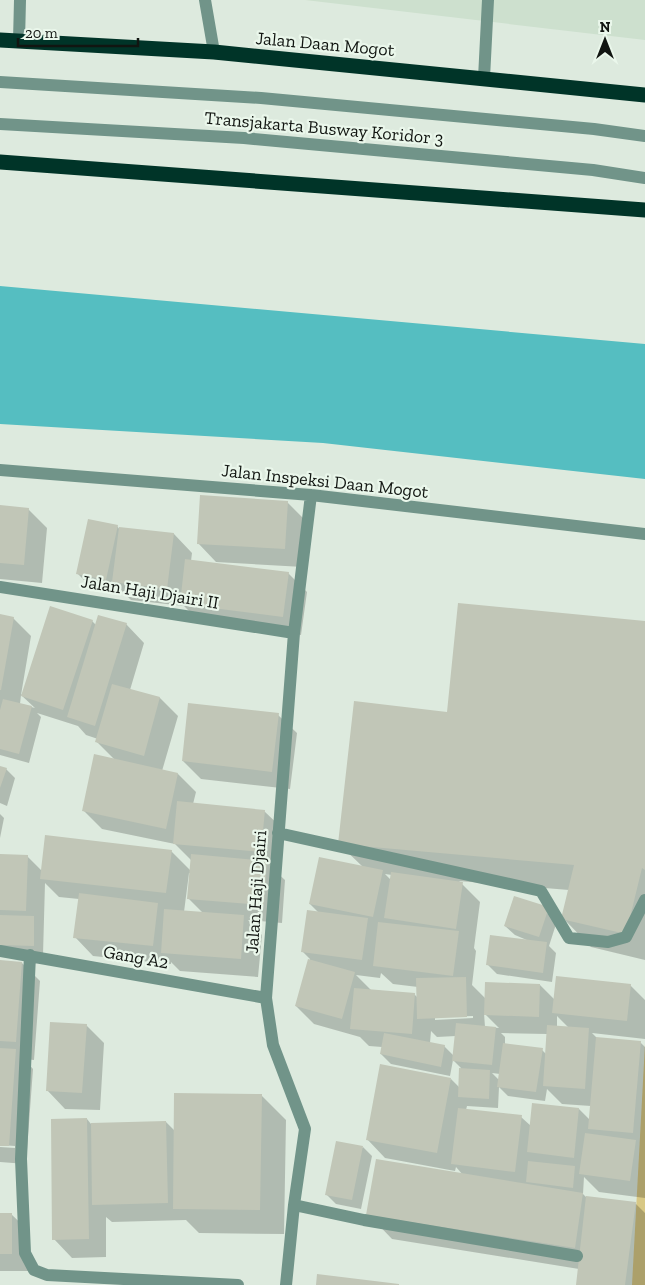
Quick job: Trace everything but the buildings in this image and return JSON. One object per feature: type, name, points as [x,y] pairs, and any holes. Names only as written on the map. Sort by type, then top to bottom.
[{"type":"highway","name":"Jalan Daan Mogot","points":[[0,40],[214,52],[645,95]]},
{"type":"highway","points":[[0,162],[645,210]]},
{"type":"street","points":[[19,41],[20,0]]},
{"type":"street","points":[[205,0],[214,52]]},
{"type":"street","points":[[484,78],[488,0]]},
{"type":"street","name":"Transjakarta Busway Koridor 3","points":[[0,82],[261,98],[594,129],[645,136]]},
{"type":"street","name":"Transjakarta Busway Koridor 3","points":[[0,124],[244,138],[593,170],[645,178]]},
{"type":"street","name":"Jalan Inspeksi Daan Mogot","points":[[0,470],[311,496],[645,534]]},
{"type":"street","name":"Jalan Haji Djairi","points":[[286,1285],[294,1205],[306,1129],[273,1045],[266,998],[294,633],[311,496]]},
{"type":"street","name":"Jalan Haji Djairi II","points":[[0,587],[294,633]]},
{"type":"street","points":[[278,833],[541,892],[569,938],[608,942],[626,936],[645,900]]},
{"type":"street","name":"Gang A2","points":[[0,952],[30,955],[266,998]]},
{"type":"street","points":[[30,955],[21,1159],[25,1253],[34,1270],[47,1275],[238,1285]]},
{"type":"street","points":[[294,1205],[402,1227],[577,1256]]},
{"type":"shaded area","points":[[305,0],[645,0],[645,40]]},
{"type":"shaded area","points":[[645,1044],[645,1285],[632,1285]]},
{"type":"water","points":[[0,286],[645,344],[645,479],[323,443],[0,424]]}]
